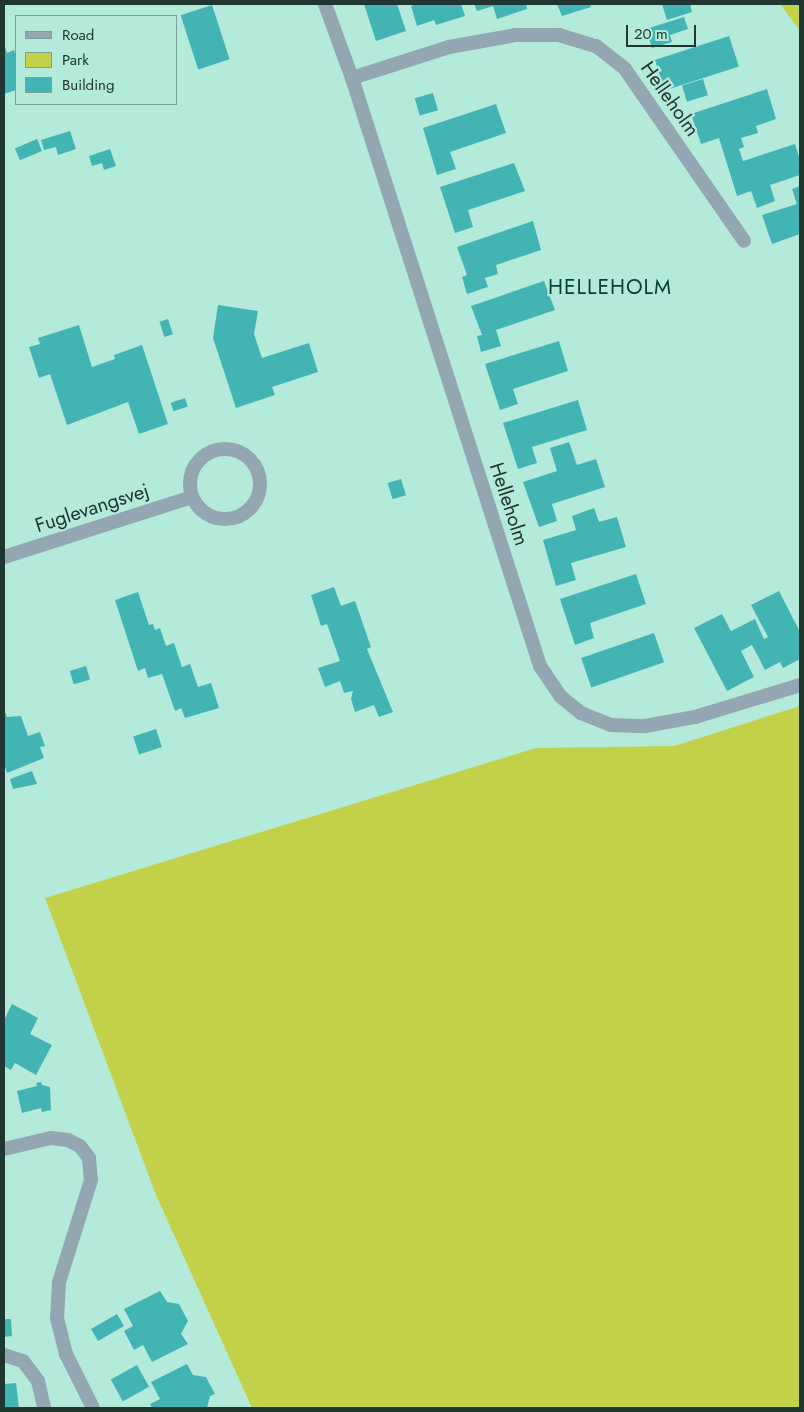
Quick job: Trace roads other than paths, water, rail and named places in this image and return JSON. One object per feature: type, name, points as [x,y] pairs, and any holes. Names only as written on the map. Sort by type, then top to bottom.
[{"type":"street","name":"Helleholm","points":[[325,4],[352,78],[540,666],[560,696],[581,713],[610,725],[645,726],[695,717],[800,685]]},
{"type":"street","name":"Helleholm","points":[[352,78],[449,47],[516,35],[559,35],[596,46],[625,69],[744,241]]},
{"type":"street","points":[[217,450],[232,450],[246,456],[255,466],[260,482],[258,496],[250,509],[232,519],[216,519],[203,512],[192,497],[190,482],[193,469],[203,456],[217,450]]},
{"type":"street","name":"Fuglevangsvej","points":[[4,557],[192,497]]},
{"type":"street","points":[[4,1149],[51,1138],[68,1140],[80,1146],[89,1158],[91,1180],[59,1282],[58,1318],[66,1354],[93,1408]]},
{"type":"street","points":[[4,1355],[23,1361],[38,1381],[44,1408]]},
{"type":"district","name":"HELLEHOLM","points":[[610,287]]}]
